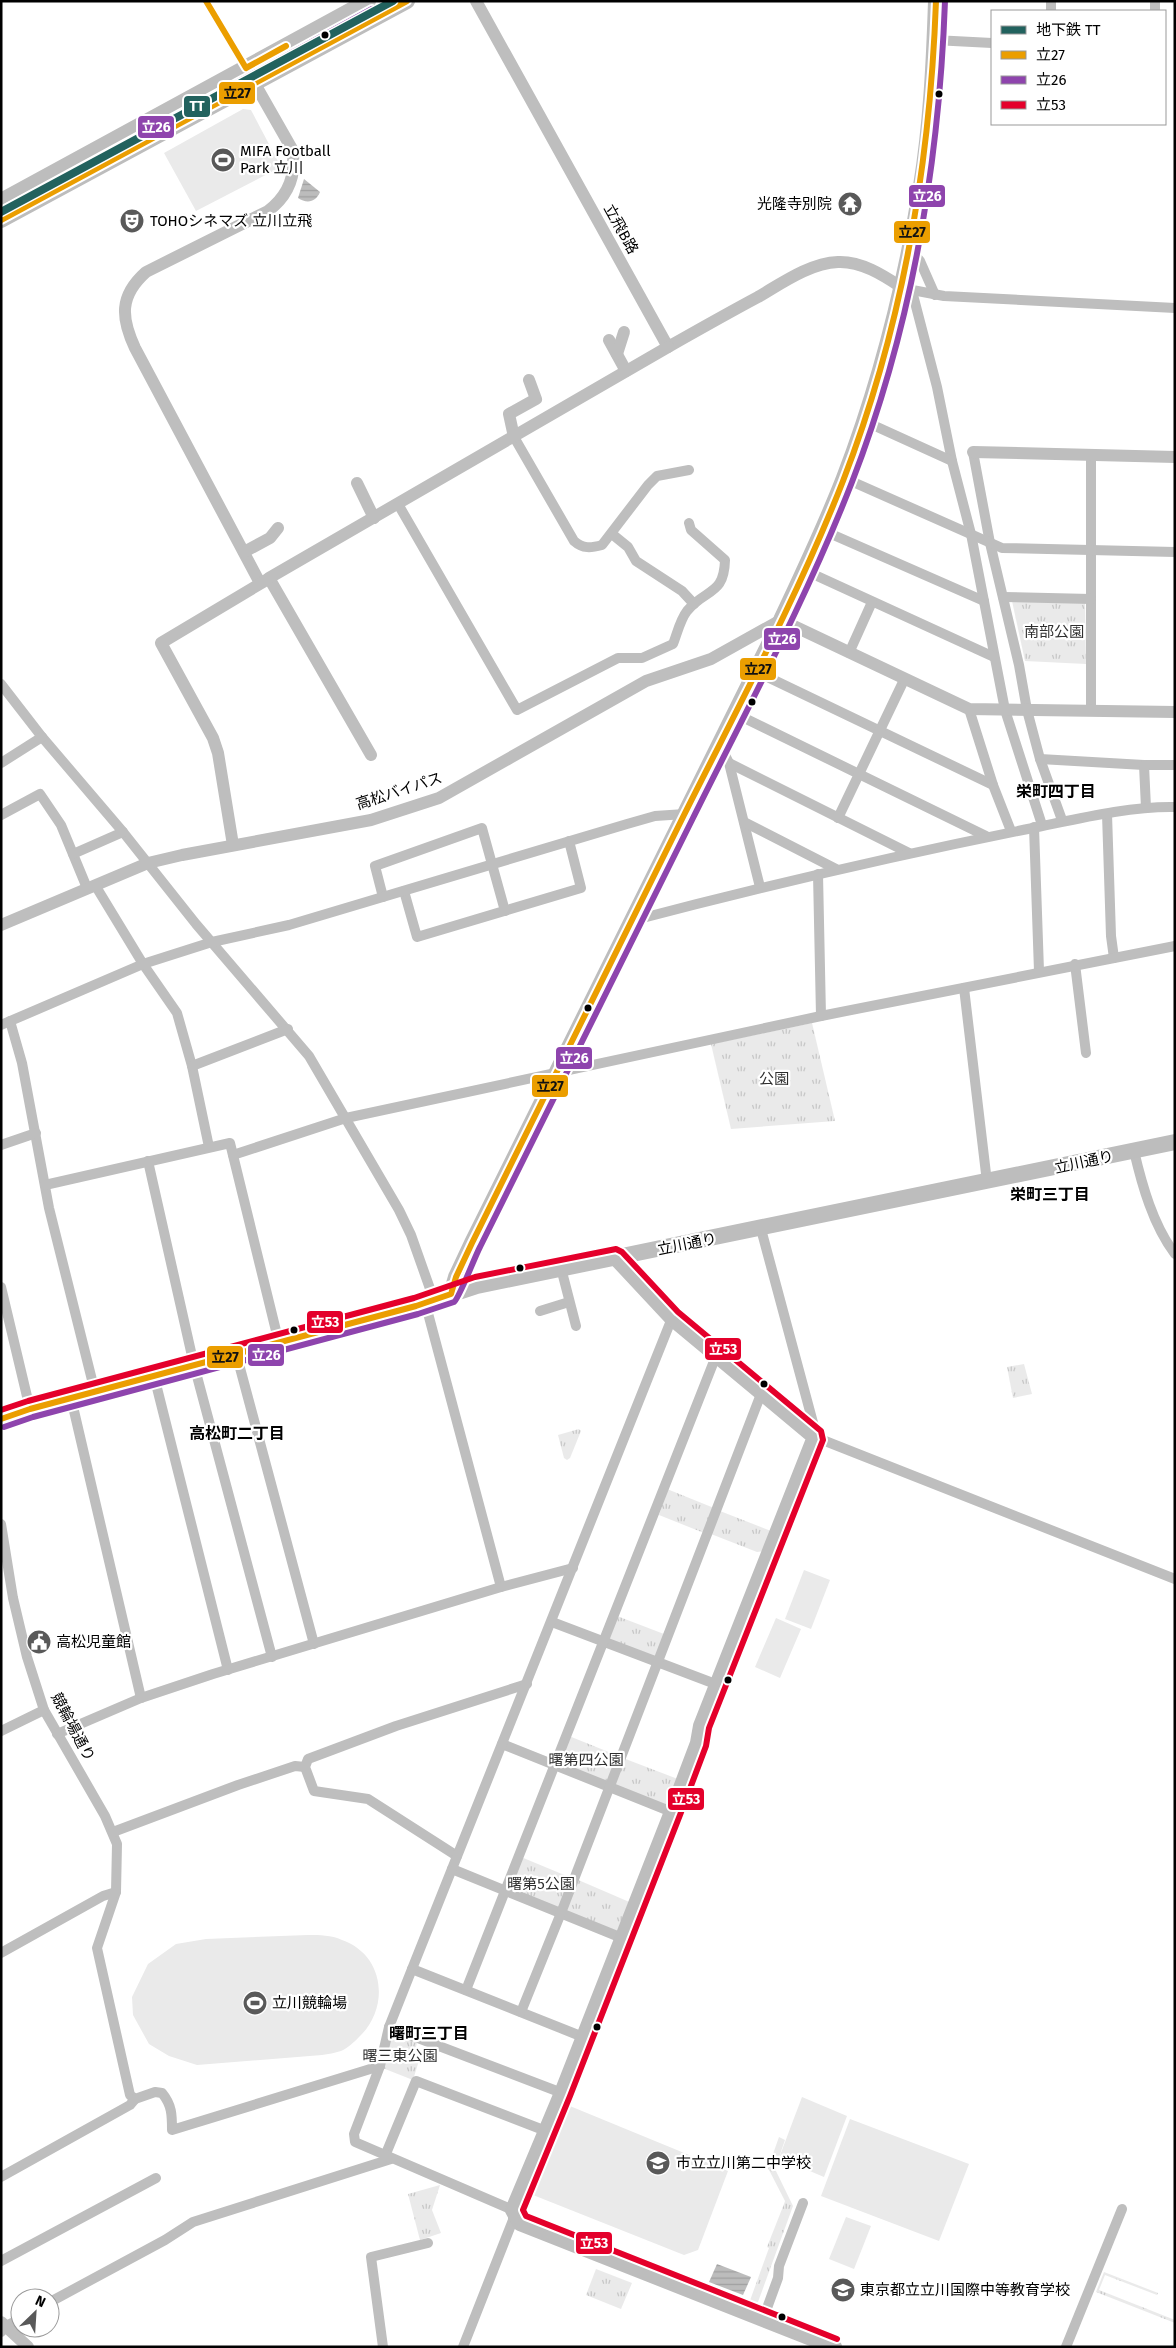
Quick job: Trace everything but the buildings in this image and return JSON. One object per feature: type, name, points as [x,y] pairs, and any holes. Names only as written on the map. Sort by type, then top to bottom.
[{"type":"main road","points":[[1,201],[368,1]]},
{"type":"main road","points":[[1,220],[407,1]]},
{"type":"main road","points":[[451,1294],[456,1277],[781,620],[844,478],[906,289],[910,248],[921,185],[936,1]]},
{"type":"main road","name":"立川通り","points":[[1,1419],[30,1409],[451,1294],[561,1268],[761,1229],[1175,1142]]},
{"type":"main road","points":[[616,1258],[672,1318],[815,1437],[701,1726],[698,1743],[672,1812],[562,2093],[513,2210],[520,2223],[834,2347]]},
{"type":"street","name":"立飛B路","points":[[476,1],[668,347]]},
{"type":"street","points":[[934,40],[991,43]]},
{"type":"street","points":[[246,68],[292,149],[293,174],[287,192],[280,202],[268,211],[146,272],[136,280],[128,293],[125,316],[126,328],[244,552],[265,581],[371,755]]},
{"type":"street","points":[[910,248],[920,261],[935,295]]},
{"type":"street","points":[[233,845],[218,753],[213,738],[161,643],[668,347],[793,277],[826,264],[839,262],[875,271],[906,289],[935,295],[1082,305],[1175,308]]},
{"type":"street","points":[[906,289],[937,387],[952,461],[971,534],[1005,710],[1038,826],[1039,971]]},
{"type":"street","points":[[617,354],[624,332]]},
{"type":"street","points":[[610,340],[626,371]]},
{"type":"street","points":[[528,380],[536,399],[509,414],[514,437],[574,541],[579,546],[590,548],[602,545],[657,476],[689,470]]},
{"type":"street","points":[[864,421],[952,461]]},
{"type":"street","points":[[1062,820],[1040,759],[1027,710],[990,543],[973,452],[1175,457]]},
{"type":"street","points":[[1091,455],[1091,711]]},
{"type":"street","points":[[844,478],[1002,548],[1175,552]]},
{"type":"street","points":[[357,483],[374,518]]},
{"type":"street","points":[[398,504],[517,710],[618,658],[642,658],[673,644],[685,613],[720,584],[724,560],[692,530],[689,523]]},
{"type":"street","points":[[244,552],[270,538],[278,528]]},
{"type":"street","points":[[822,530],[984,601]]},
{"type":"street","points":[[612,534],[628,547],[636,560],[682,591],[694,604]]},
{"type":"street","points":[[804,570],[994,657]]},
{"type":"street","points":[[1003,597],[1091,599]]},
{"type":"street","points":[[849,653],[872,602]]},
{"type":"street","points":[[781,620],[904,680],[969,709],[1175,712]]},
{"type":"street","name":"高松バイパス","points":[[1,925],[148,863],[233,845],[371,820],[439,798],[646,681],[711,659],[781,620]]},
{"type":"street","points":[[755,671],[993,785]]},
{"type":"street","points":[[838,818],[904,680]]},
{"type":"street","points":[[1,684],[42,737],[123,832],[212,942],[310,1056],[412,1235],[501,1587]]},
{"type":"street","points":[[969,709],[993,785],[1012,831]]},
{"type":"street","points":[[734,712],[986,836]]},
{"type":"street","points":[[1,763],[42,737]]},
{"type":"street","points":[[719,743],[729,763],[760,887]]},
{"type":"street","points":[[1040,759],[1144,765],[1175,764]]},
{"type":"street","points":[[729,763],[909,853]]},
{"type":"street","points":[[1144,765],[1146,808]]},
{"type":"street","points":[[1,815],[40,794],[61,825],[73,854],[91,886],[114,916],[143,964],[177,1013],[192,1066],[208,1147]]},
{"type":"street","points":[[631,921],[836,869],[1062,820],[1146,808],[1175,807]]},
{"type":"street","points":[[95,1392],[49,1208],[22,1063],[6,1023],[143,964],[212,942],[289,925],[655,816],[685,814]]},
{"type":"street","points":[[1107,814],[1111,936],[1114,958]]},
{"type":"street","points":[[744,822],[836,869]]},
{"type":"street","points":[[383,897],[376,866],[482,828],[505,910]]},
{"type":"street","points":[[73,854],[123,832]]},
{"type":"street","points":[[404,891],[417,937],[581,888],[569,841]]},
{"type":"street","points":[[818,874],[821,1016]]},
{"type":"street","points":[[232,1155],[346,1118],[821,1016],[1039,971],[1175,946]]},
{"type":"street","points":[[1076,964],[1086,1053]]},
{"type":"street","points":[[964,988],[987,1182]]},
{"type":"street","points":[[192,1066],[288,1029]]},
{"type":"street","points":[[1,1145],[36,1133]]},
{"type":"street","points":[[46,1185],[230,1143],[279,1342]]},
{"type":"street","points":[[1134,1151],[1139,1175],[1153,1212],[1175,1254]]},
{"type":"street","points":[[148,1161],[194,1365],[272,1657]]},
{"type":"street","points":[[761,1229],[815,1430],[815,1437],[1175,1579]]},
{"type":"street","points":[[561,1268],[576,1326]]},
{"type":"street","points":[[1,1287],[30,1409]]},
{"type":"street","points":[[540,1312],[569,1302]]},
{"type":"street","points":[[463,2347],[513,2220],[513,2210],[355,2142],[354,2134],[380,2066],[389,2027],[672,1318]]},
{"type":"street","points":[[236,1353],[314,1644]]},
{"type":"street","points":[[466,1990],[556,1766],[716,1356]]},
{"type":"street","points":[[154,1376],[228,1670]]},
{"type":"street","points":[[520,2012],[610,1788],[761,1394]]},
{"type":"street","points":[[72,1398],[141,1698]]},
{"type":"street","name":"競輪場通り","points":[[1,1524],[13,1598],[44,1710],[113,1832],[117,1844],[116,1892],[97,1948],[130,2095],[135,2099]]},
{"type":"street","points":[[57,1734],[141,1698],[228,1670],[501,1587],[573,1568]]},
{"type":"street","points":[[552,1622],[718,1685]]},
{"type":"street","points":[[457,1856],[368,1799],[314,1791],[305,1768],[308,1760],[347,1743],[527,1684]]},
{"type":"street","points":[[1,1731],[44,1710]]},
{"type":"street","points":[[501,1748],[556,1766],[672,1812]]},
{"type":"street","points":[[113,1832],[238,1784],[295,1766],[305,1768]]},
{"type":"street","points":[[452,1869],[622,1938]]},
{"type":"street","points":[[1,1953],[103,1896],[116,1892]]},
{"type":"street","points":[[412,1968],[583,2037]]},
{"type":"street","points":[[389,2027],[562,2093]]},
{"type":"street","points":[[1,2177],[65,2143],[130,2105],[135,2099],[154,2092],[162,2093],[168,2100],[172,2112],[172,2130],[380,2066]]},
{"type":"street","points":[[388,2157],[416,2081],[546,2131]]},
{"type":"street","points":[[60,2297],[165,2240],[193,2222],[388,2157]]},
{"type":"street","points":[[1,2261],[156,2178]]},
{"type":"street","points":[[763,2319],[778,2278],[779,2266],[803,2203]]},
{"type":"street","points":[[1066,2347],[1122,2210]]},
{"type":"street","points":[[383,2347],[371,2257],[428,2243]]},
{"type":"street","points":[[3,2327],[28,2347]]},
{"type":"green space","name":"MIFA Football Park 立川","points":[[243,109],[251,110],[281,167],[196,211],[164,153]]},
{"type":"green space","name":"南部公園","points":[[1012,601],[1085,602],[1086,664],[1025,661]]},
{"type":"green space","name":"公園","points":[[812,1023],[835,1121],[731,1129],[711,1044]]},
{"type":"green space","points":[[1024,1364],[1032,1394],[1013,1398],[1007,1367]]},
{"type":"green space","points":[[579,1429],[581,1431],[570,1458],[567,1460],[564,1458],[558,1435]]},
{"type":"green space","points":[[667,1489],[714,1508],[704,1533],[659,1515]]},
{"type":"green space","points":[[720,1511],[771,1531],[764,1551],[757,1552],[711,1534]]},
{"type":"green space","points":[[804,1570],[830,1580],[811,1629],[785,1619]]},
{"type":"green space","points":[[617,1616],[664,1634],[654,1659],[607,1641]]},
{"type":"green space","points":[[776,1618],[801,1629],[780,1678],[755,1667]]},
{"type":"green space","name":"曙第四公園","points":[[569,1736],[621,1757],[610,1786],[557,1766]]},
{"type":"green space","points":[[623,1758],[683,1781],[671,1811],[612,1787]]},
{"type":"green space","name":"曙第5公園","points":[[521,1857],[574,1879],[561,1911],[508,1890]]},
{"type":"green space","points":[[576,1879],[634,1904],[621,1936],[563,1912]]},
{"type":"green space","name":"立川競輪場","points":[[308,1935],[334,1937],[356,1947],[367,1957],[374,1970],[378,1983],[379,1998],[375,2012],[369,2025],[346,2048],[339,2052],[322,2055],[197,2065],[169,2056],[149,2044],[133,2015],[132,1997],[148,1964],[176,1944],[206,1939]]},
{"type":"green space","name":"曙三東公園","points":[[390,2028],[418,2039],[415,2051],[421,2054],[413,2080],[380,2067]]},
{"type":"green space","points":[[802,2097],[847,2116],[824,2177],[779,2158]]},
{"type":"green space","points":[[565,2104],[728,2171],[698,2250],[684,2255],[528,2193]]},
{"type":"green space","points":[[850,2119],[969,2164],[939,2241],[821,2196]]},
{"type":"green space","points":[[779,2137],[785,2140],[775,2169],[793,2206],[758,2302],[748,2306],[769,2248],[767,2247],[785,2201],[768,2168]]},
{"type":"green space","points":[[440,2185],[432,2210],[441,2233],[420,2240],[408,2194]]},
{"type":"green space","points":[[846,2217],[871,2226],[854,2269],[829,2259]]},
{"type":"green space","points":[[596,2269],[632,2283],[621,2309],[586,2295]]},
{"type":"green space","points":[[1104,2272],[1158,2293],[1157,2295],[1105,2275],[1099,2290],[1175,2320],[1175,2323],[1096,2292]]},
{"type":"shaded area","points":[[304,179],[320,192],[314,200],[305,201],[298,198]]},
{"type":"shaded area","points":[[717,2264],[751,2277],[743,2295],[709,2282]]},
{"type":"metro line","name":"TT","points":[[1,212],[393,1]]},
{"type":"transit line","name":"立27","points":[[206,1],[246,68],[286,46]]},
{"type":"transit line","name":"立27","points":[[1,220],[407,1]]},
{"type":"transit line","name":"立27","points":[[1,1419],[30,1409],[416,1306],[451,1294],[456,1277],[472,1243],[747,691],[807,566],[843,481],[864,423],[882,364],[910,245],[920,185],[927,124],[933,63],[936,1]]},
{"type":"transit line","name":"立26","points":[[4,1427],[33,1417],[418,1314],[454,1302],[456,1299],[480,1247],[776,652],[816,568],[852,482],[873,424],[891,365],[919,246],[936,124],[942,63],[945,1]]},
{"type":"transit line","name":"立26","points":[[5,209],[372,9]]},
{"type":"transit line","name":"立53","points":[[1,1410],[28,1401],[414,1298],[475,1277],[616,1249],[622,1252],[678,1312],[821,1431],[823,1440],[709,1728],[706,1746],[680,1815],[570,2096],[523,2210],[526,2216],[837,2339]]},
{"type":"place","name":"MIFA Football Park 立川","points":[[223,160]]},
{"type":"place","name":"光隆寺別院","points":[[850,204]]},
{"type":"place","name":"TOHOシネマズ 立川立飛","points":[[132,221]]},
{"type":"place","name":"高松児童館","points":[[39,1642]]},
{"type":"place","name":"立川競輪場","points":[[255,2003]]},
{"type":"place","name":"市立立川第二中学校","points":[[658,2163]]},
{"type":"place","name":"東京都立立川国際中等教育学校","points":[[843,2290]]},
{"type":"district","name":"栄町四丁目","points":[[1056,791]]},
{"type":"district","name":"栄町三丁目","points":[[1050,1194]]},
{"type":"district","name":"高松町二丁目","points":[[237,1433]]},
{"type":"district","name":"曙町三丁目","points":[[429,2033]]}]
